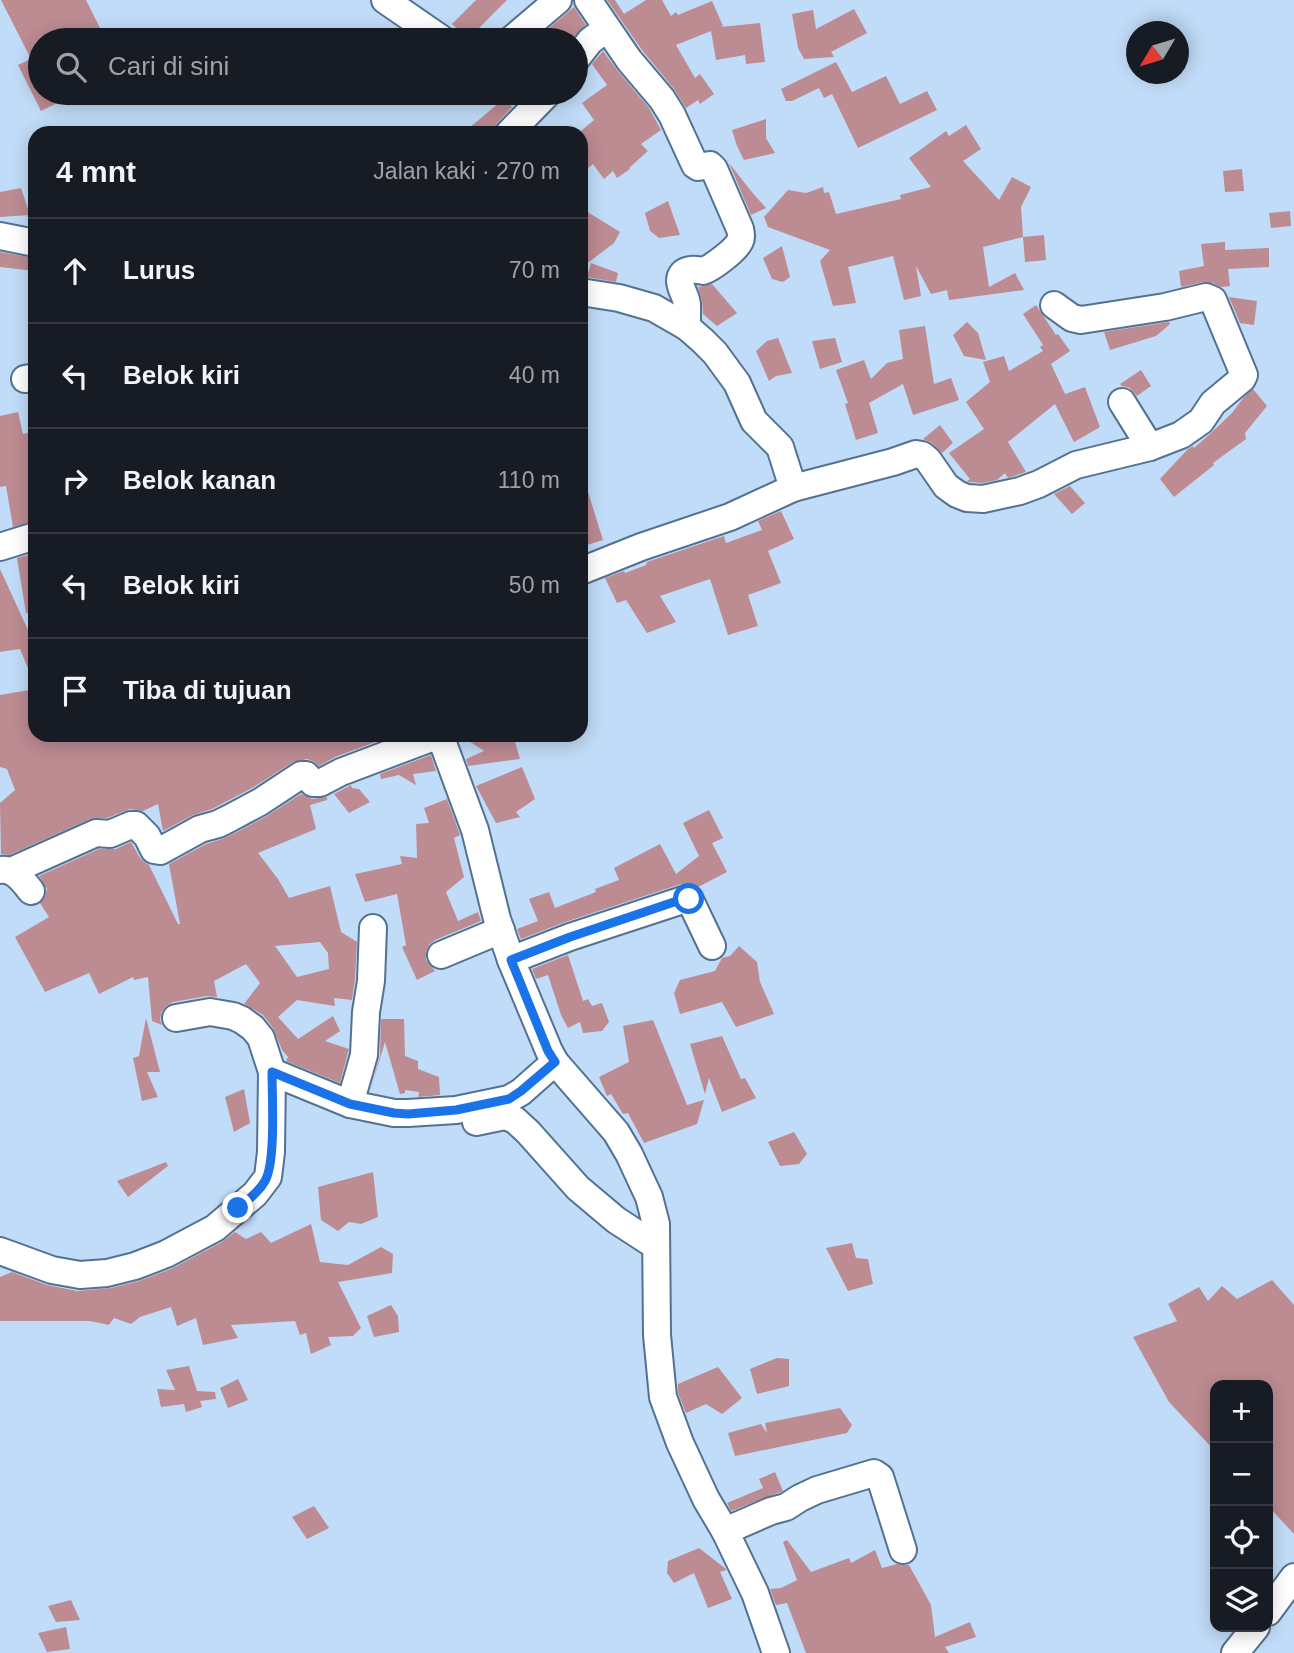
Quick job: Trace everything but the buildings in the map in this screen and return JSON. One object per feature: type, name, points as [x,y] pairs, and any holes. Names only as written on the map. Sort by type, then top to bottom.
[{"type":"street","points":[[385,0],[426,28]]},
{"type":"street","points":[[526,28],[558,0]]},
{"type":"street","points":[[587,0],[629,60],[662,99],[695,165],[710,165],[714,169],[740,229],[740,241],[719,261],[706,271],[689,270],[682,276],[680,282],[687,301],[687,327]]},
{"type":"street","points":[[588,44],[606,29]]},
{"type":"street","points":[[516,126],[536,105]]},
{"type":"street","points":[[0,236],[28,242]]},
{"type":"street","points":[[588,293],[654,307],[687,327],[715,353],[737,383],[754,421],[780,447],[793,488]]},
{"type":"street","points":[[588,568],[730,517],[793,488],[893,462],[912,454],[920,454],[928,460],[951,490],[967,498],[983,499],[1020,491],[1076,465],[1171,440],[1201,421],[1213,404],[1244,375],[1213,300],[1206,297],[1165,307],[1081,320],[1072,318],[1054,304]]},
{"type":"street","points":[[1122,402],[1150,447]]},
{"type":"street","points":[[0,547],[28,538]]},
{"type":"street","points":[[31,891],[6,871],[96,833],[110,834],[131,825],[139,827],[154,850],[160,851],[200,829],[218,824],[250,807],[301,775],[306,775],[313,783],[320,783],[341,772],[421,742]]},
{"type":"street","points":[[443,742],[475,830],[511,960],[548,1051],[615,1132],[642,1179],[654,1214],[657,1335],[663,1397],[680,1443],[706,1499],[755,1593],[776,1653]]},
{"type":"street","points":[[511,960],[570,937],[686,899],[690,900],[712,946]]},
{"type":"street","points":[[350,1104],[364,1055],[373,928]]},
{"type":"street","points":[[442,955],[501,930]]},
{"type":"street","points":[[0,1251],[52,1269],[80,1275],[135,1266],[166,1254],[215,1228],[255,1194],[268,1177],[272,1072],[261,1038],[253,1028],[233,1016],[210,1012],[176,1017]]},
{"type":"street","points":[[272,1072],[350,1104],[408,1114],[456,1110],[514,1096],[555,1062]]},
{"type":"street","points":[[402,1127],[463,1126],[487,1118],[505,1116],[515,1120],[578,1188],[617,1220],[656,1246]]},
{"type":"street","points":[[725,1531],[786,1507],[817,1490],[874,1473],[880,1477],[903,1549]]},
{"type":"street","points":[[1273,1605],[1294,1577]]},
{"type":"street","points":[[1235,1653],[1252,1632]]},
{"type":"route","points":[[238,1208],[262,1187],[268,1177],[272,1072],[350,1104],[394,1113],[456,1110],[509,1099],[555,1062],[511,960],[570,937],[689,899]]}]
